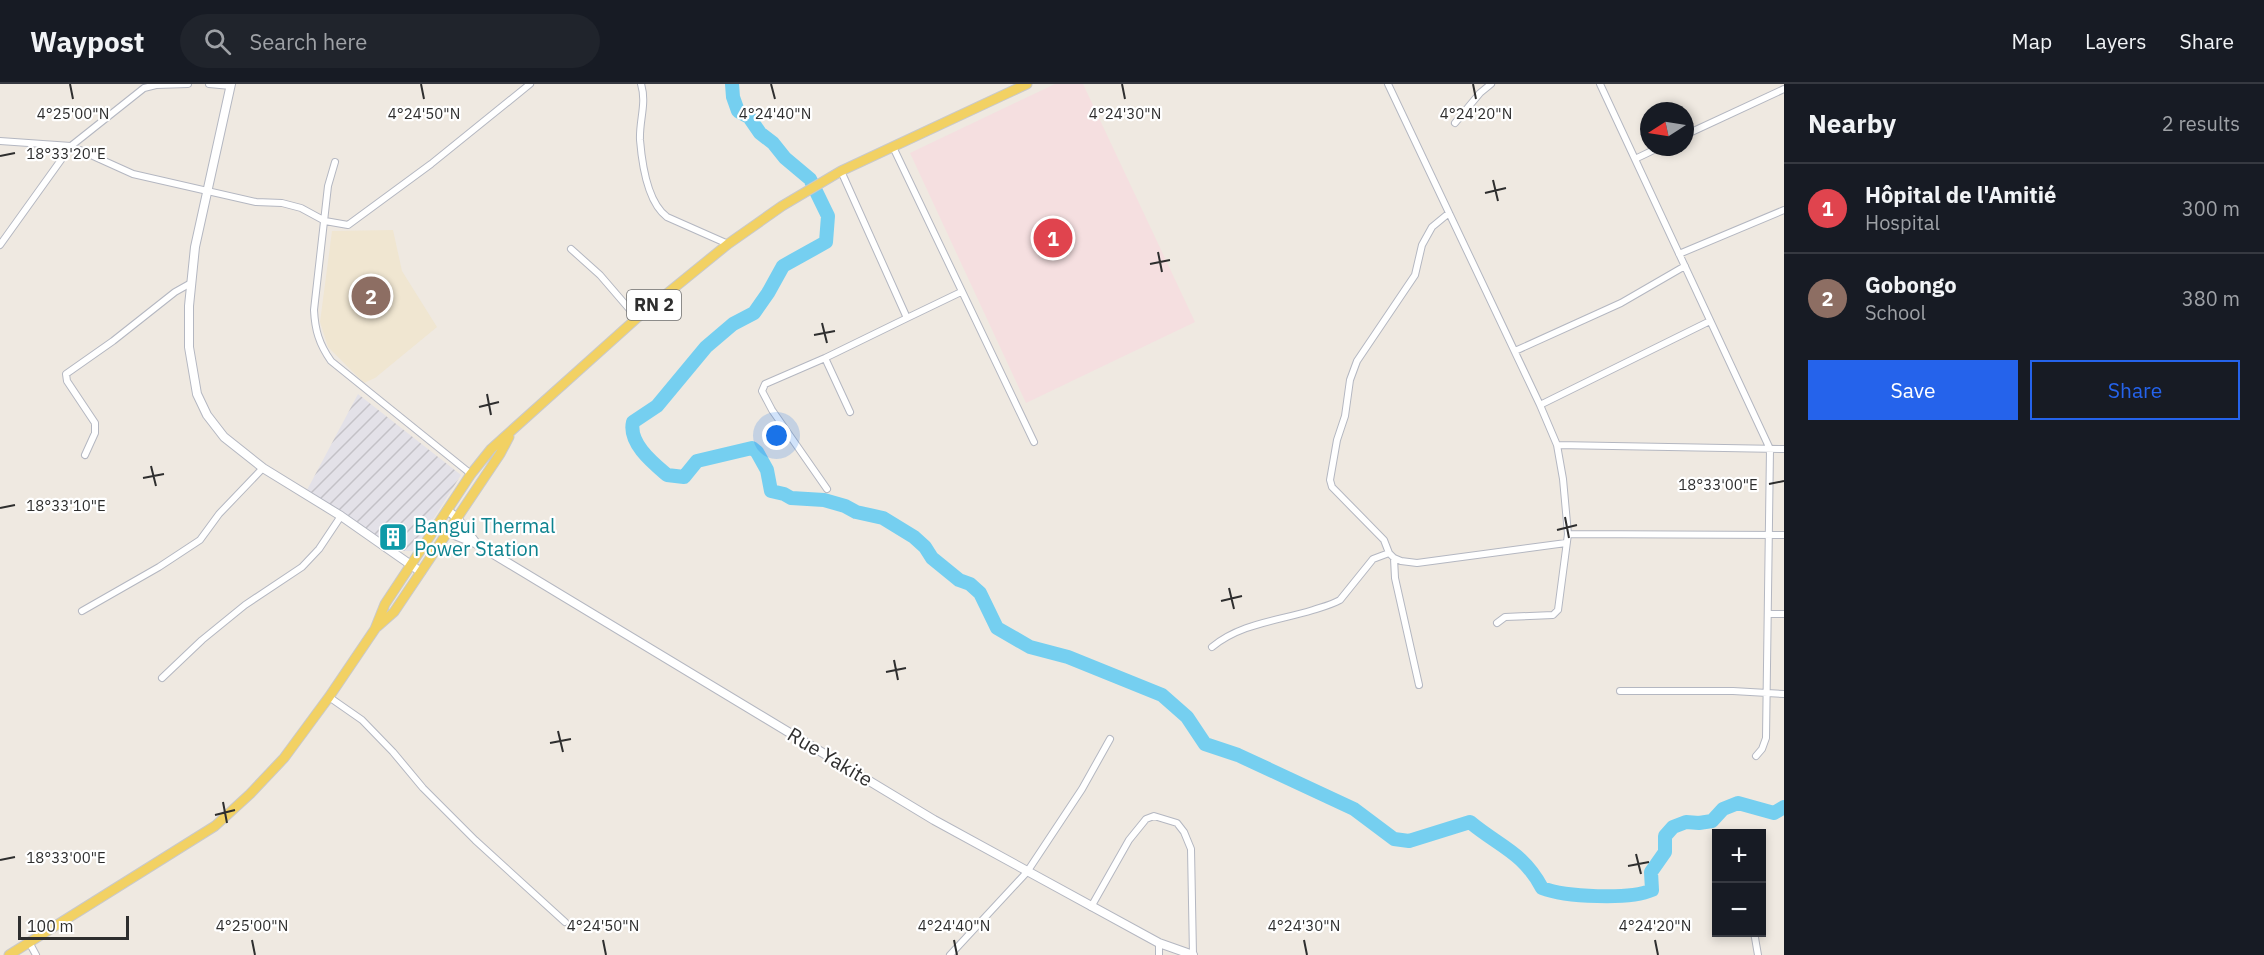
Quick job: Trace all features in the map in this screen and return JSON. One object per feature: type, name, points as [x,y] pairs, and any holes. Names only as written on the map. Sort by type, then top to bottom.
[{"type":"main road","name":"RN 2","points":[[9,955],[215,826],[250,794],[284,758],[329,697],[375,629],[385,604],[410,565],[471,474],[491,449],[637,318],[728,244],[805,191],[841,171],[1027,84]]},
{"type":"main road","points":[[231,85],[195,247],[191,283],[189,347],[197,394],[207,415],[224,437],[263,468],[341,516],[421,572]]},
{"type":"main road","name":"RN 2","points":[[375,629],[394,612],[513,431]]},
{"type":"main road","name":"Rue Yakite","points":[[447,510],[475,543]]},
{"type":"main road","name":"Rue Yakite","points":[[437,525],[447,532],[475,543],[934,820],[1159,943],[1193,955]]},
{"type":"street","points":[[0,245],[71,146],[144,88],[156,85],[188,84]]},
{"type":"street","points":[[209,84],[231,85]]},
{"type":"street","points":[[0,141],[71,146],[133,174],[256,202],[282,203],[301,208],[325,221],[344,225],[353,223],[431,165],[530,84]]},
{"type":"street","points":[[641,84],[644,94],[640,139],[646,175],[654,201],[667,217],[728,244]]},
{"type":"street","points":[[1388,84],[1515,351],[1557,445],[1568,534],[1558,610],[1553,615],[1505,617],[1497,623]]},
{"type":"street","points":[[1455,123],[1480,93],[1491,84]]},
{"type":"street","points":[[1599,84],[1770,449],[1766,738],[1762,749],[1756,756]]},
{"type":"street","points":[[1694,131],[1784,89]]},
{"type":"street","points":[[893,147],[1034,442]]},
{"type":"street","points":[[1635,159],[1641,156]]},
{"type":"street","points":[[335,162],[328,186],[314,310],[315,330],[321,347],[330,361],[471,474]]},
{"type":"street","points":[[841,171],[907,318]]},
{"type":"street","points":[[1679,254],[1784,210]]},
{"type":"street","points":[[1419,684],[1392,556],[1384,540],[1337,494],[1330,480],[1338,433],[1345,416],[1350,380],[1357,361],[1415,276],[1422,244],[1432,227],[1449,213]]},
{"type":"street","points":[[571,249],[600,275],[637,318]]},
{"type":"street","points":[[1515,351],[1621,303],[1685,266]]},
{"type":"street","points":[[85,455],[95,433],[95,423],[65,378],[66,374],[113,341],[175,292],[191,283]]},
{"type":"street","points":[[827,489],[772,410],[762,391],[765,384],[825,358],[961,292]]},
{"type":"street","points":[[1540,405],[1710,321]]},
{"type":"street","points":[[825,358],[850,412]]},
{"type":"street","points":[[1557,445],[1784,449]]},
{"type":"street","points":[[82,610],[159,567],[200,540],[219,514],[263,468]]},
{"type":"street","points":[[162,678],[244,605],[302,567],[319,549],[341,516]]},
{"type":"street","points":[[1568,534],[1784,535]]},
{"type":"street","points":[[1212,647],[1226,636],[1255,624],[1334,604],[1340,600],[1373,559],[1392,556],[1401,561],[1417,563],[1566,543]]},
{"type":"street","points":[[1768,614],[1784,615]]},
{"type":"street","points":[[1620,692],[1686,690],[1784,694]]},
{"type":"street","points":[[329,697],[362,720],[423,788],[475,840],[565,922]]},
{"type":"street","points":[[950,955],[1027,872],[1077,797],[1110,739]]},
{"type":"street","points":[[1090,907],[1129,840],[1146,819],[1154,816],[1177,823],[1191,849],[1193,955]]},
{"type":"street","points":[[1755,937],[1758,955]]},
{"type":"street","points":[[30,942],[36,955]]},
{"type":"street","points":[[1159,943],[1159,955]]},
{"type":"shaded area","points":[[1055,84],[1083,84],[1195,322],[1026,403],[910,153]]},
{"type":"shaded area","points":[[393,230],[402,271],[437,327],[375,378],[364,383],[328,347],[320,322],[332,231]]},
{"type":"shaded area","points":[[358,394],[461,475],[413,551],[398,551],[307,490]]},
{"type":"waterway","points":[[732,84],[733,97],[738,111],[749,117],[760,133],[810,179],[828,216],[826,242],[783,266],[754,313],[733,324],[706,347],[657,406],[633,422],[632,430],[638,445],[667,475],[684,477],[697,461],[752,448],[757,452],[767,470],[771,491],[791,498],[824,500],[856,512],[883,518],[914,537],[925,547],[932,558],[959,580],[970,584],[980,593],[997,628],[1030,647],[1068,657],[1162,695],[1187,717],[1205,744],[1238,755],[1354,809],[1394,839],[1409,841],[1470,822],[1519,858],[1542,888],[1552,891],[1566,894],[1614,896],[1652,890],[1651,872],[1665,852],[1665,836],[1673,827],[1686,822],[1712,821],[1723,809],[1738,803],[1774,813],[1784,807]]},
{"type":"place","name":"Hôpital de l'Amitié","points":[[1053,238]]},
{"type":"place","name":"Gobongo","points":[[371,296]]},
{"type":"place","name":"Bangui Thermal Power Station","points":[[393,537]]}]
